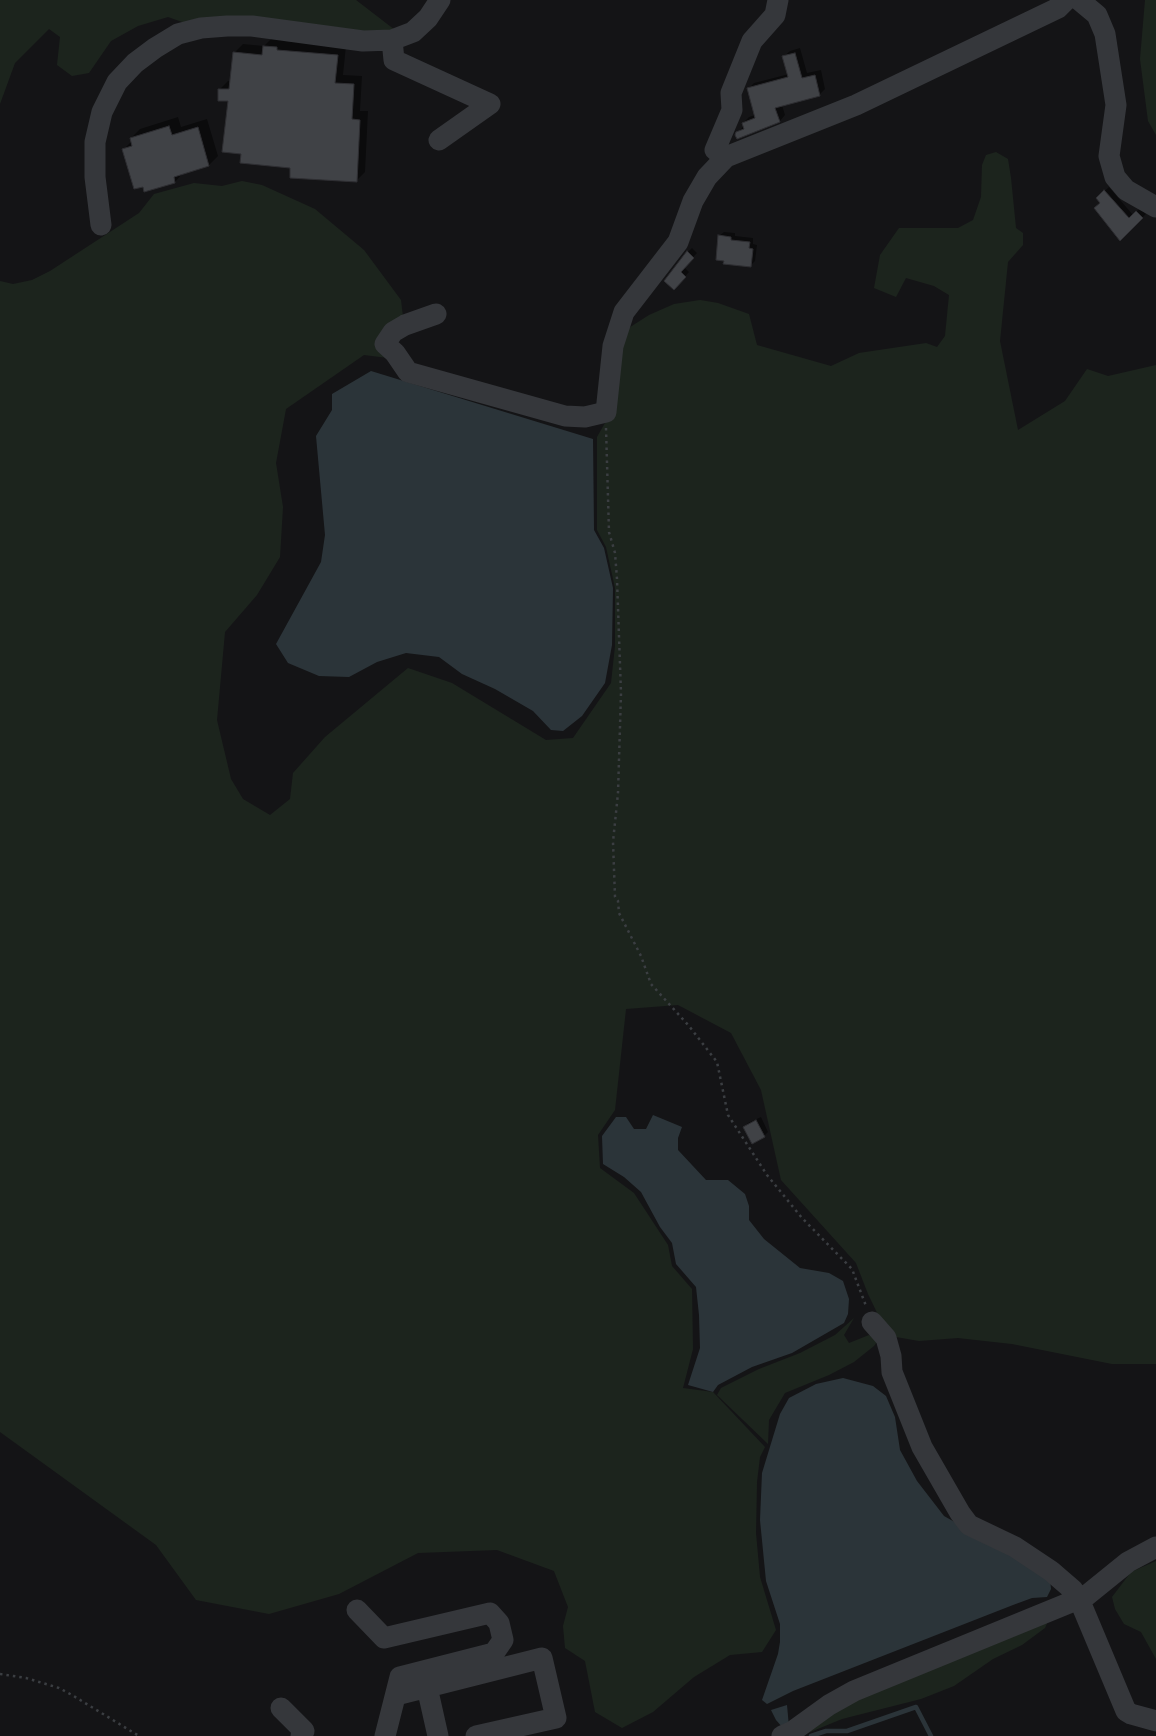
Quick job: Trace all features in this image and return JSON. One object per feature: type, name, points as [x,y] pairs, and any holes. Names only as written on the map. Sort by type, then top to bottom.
[{"type":"street","points":[[101,225],[95,177],[95,142],[102,112],[116,82],[155,48],[178,34],[201,28],[227,26],[252,26],[363,41],[392,40],[413,32],[428,18],[440,0]]},
{"type":"street","points":[[726,157],[715,150],[732,110],[731,93],[752,41],[775,15],[778,0]]},
{"type":"street","points":[[436,314],[405,324],[393,332],[385,344],[395,353],[408,372],[565,416],[585,417],[606,412],[613,346],[624,312],[678,242],[693,201],[707,177],[726,157],[856,105],[1058,8],[1066,0]]},
{"type":"street","points":[[1079,0],[1097,15],[1105,34],[1116,105],[1109,156],[1115,177],[1126,190],[1156,207]]},
{"type":"street","points":[[392,40],[394,60],[490,104],[439,140]]},
{"type":"street","points":[[872,1322],[886,1338],[892,1356],[892,1372],[922,1447],[960,1513],[969,1525],[1014,1546],[1051,1571],[1074,1590],[1080,1599],[1126,1711],[1156,1721]]},
{"type":"street","points":[[785,1735],[854,1691],[1086,1596],[1128,1562],[1156,1546]]},
{"type":"street","points":[[357,1610],[384,1638],[490,1613],[499,1623],[503,1640],[494,1653],[400,1677],[385,1736]]},
{"type":"street","points":[[396,1695],[542,1658],[556,1718],[476,1736]]},
{"type":"street","points":[[427,1687],[438,1736]]},
{"type":"street","points":[[280,1708],[304,1731],[301,1736]]},
{"type":"path","points":[[606,412],[609,532],[615,553],[617,579],[621,693],[618,793],[613,842],[615,897],[618,901],[619,913],[641,956],[651,984],[689,1026],[717,1062],[728,1115],[767,1175],[802,1218],[852,1269],[872,1322]]},
{"type":"path","points":[[0,1674],[26,1678],[59,1688],[72,1694],[139,1736]]},
{"type":"shaded area","points":[[0,0],[356,0],[395,30],[364,34],[185,23],[168,17],[138,26],[111,41],[89,73],[72,76],[57,65],[60,37],[49,29],[15,63],[0,104]]},
{"type":"shaded area","points":[[1145,0],[1156,0],[1156,135],[1148,121],[1140,59]]},
{"type":"shaded area","points":[[996,152],[1008,159],[1016,228],[1023,233],[1023,245],[1008,262],[1000,341],[1018,430],[1065,401],[1087,369],[1108,376],[1156,365],[1156,1364],[1112,1364],[1012,1344],[958,1338],[919,1341],[896,1337],[883,1325],[856,1263],[781,1180],[761,1090],[731,1033],[678,1005],[626,1009],[615,1110],[598,1135],[600,1168],[634,1193],[668,1245],[672,1266],[692,1289],[693,1349],[683,1388],[713,1392],[765,1447],[760,1457],[757,1482],[756,1533],[760,1577],[776,1630],[762,1652],[730,1655],[694,1677],[653,1712],[622,1728],[595,1712],[585,1661],[565,1648],[563,1626],[568,1607],[554,1571],[497,1550],[418,1553],[339,1594],[269,1614],[196,1600],[156,1545],[0,1432],[0,281],[13,284],[32,280],[50,271],[139,213],[154,194],[194,183],[222,186],[242,181],[262,185],[315,209],[364,250],[401,300],[403,317],[388,358],[364,355],[286,409],[276,463],[283,507],[280,557],[257,595],[225,632],[217,720],[231,779],[243,799],[270,815],[290,799],[293,773],[325,737],[408,668],[452,683],[546,740],[573,738],[611,683],[615,646],[615,588],[606,547],[597,530],[597,437],[613,409],[624,331],[649,315],[674,304],[700,300],[718,303],[749,314],[757,345],[831,366],[859,353],[926,343],[937,347],[945,336],[949,295],[934,286],[906,278],[896,297],[874,288],[880,255],[899,228],[958,228],[973,220],[981,197],[982,165],[986,155]]},
{"type":"shaded area","points":[[371,371],[593,439],[594,530],[604,548],[613,588],[612,645],[605,683],[582,716],[563,731],[551,730],[533,711],[495,689],[462,674],[439,657],[406,653],[377,662],[349,677],[319,676],[288,663],[276,644],[321,562],[325,535],[316,436],[332,410],[332,394]]},
{"type":"shaded area","points":[[653,1115],[682,1127],[678,1138],[678,1150],[706,1180],[728,1180],[745,1194],[749,1206],[749,1220],[764,1239],[800,1268],[829,1273],[843,1281],[849,1299],[848,1314],[844,1323],[792,1353],[752,1367],[718,1385],[713,1392],[688,1385],[700,1348],[696,1287],[676,1264],[672,1243],[660,1227],[641,1192],[624,1177],[603,1164],[602,1136],[616,1117],[626,1117],[634,1129],[646,1129]]},
{"type":"shaded area","points":[[854,1318],[844,1335],[849,1343],[869,1335],[879,1339],[874,1346],[854,1362],[829,1375],[785,1393],[769,1420],[768,1444],[717,1395],[721,1388],[759,1369],[800,1353],[835,1335]]},
{"type":"shaded area","points":[[843,1378],[873,1386],[886,1396],[895,1417],[900,1450],[917,1481],[944,1516],[1006,1551],[1050,1579],[1051,1589],[1047,1597],[1032,1598],[1013,1605],[793,1691],[767,1704],[762,1700],[778,1654],[780,1624],[766,1581],[760,1520],[762,1473],[780,1414],[789,1398],[816,1384]]},
{"type":"shaded area","points":[[1156,1561],[1156,1659],[1141,1632],[1124,1624],[1115,1609],[1112,1597],[1131,1572]]},
{"type":"shaded area","points":[[1048,1621],[1045,1628],[1022,1645],[993,1659],[954,1686],[921,1699],[842,1719],[803,1735],[845,1705]]},
{"type":"shaded area","points":[[787,1705],[789,1727],[783,1728],[771,1710]]},
{"type":"building","points":[[263,46],[277,47],[277,50],[338,55],[335,83],[354,84],[352,119],[360,120],[357,182],[290,178],[290,168],[240,163],[241,154],[222,152],[228,101],[218,101],[218,89],[229,89],[233,52],[262,55]]},
{"type":"building","points":[[795,53],[802,78],[815,75],[820,96],[775,108],[780,122],[737,139],[736,132],[744,129],[742,123],[755,118],[747,88],[788,77],[782,56]]},
{"type":"building","points":[[169,126],[172,135],[198,127],[209,166],[174,177],[175,183],[144,192],[143,187],[134,189],[122,149],[132,146],[130,138]]},
{"type":"building","points":[[1104,190],[1129,218],[1136,211],[1143,218],[1120,241],[1094,208],[1100,203],[1096,198]]},
{"type":"building","points":[[718,235],[731,237],[731,240],[750,242],[749,248],[753,249],[751,267],[723,264],[724,261],[716,260]]},
{"type":"building","points":[[687,251],[694,258],[681,272],[686,277],[674,290],[664,281]]},
{"type":"building","points":[[756,1120],[765,1137],[752,1144],[743,1127]]},
{"type":"waterway","points":[[811,1736],[826,1731],[847,1731],[916,1707],[931,1736]]}]
